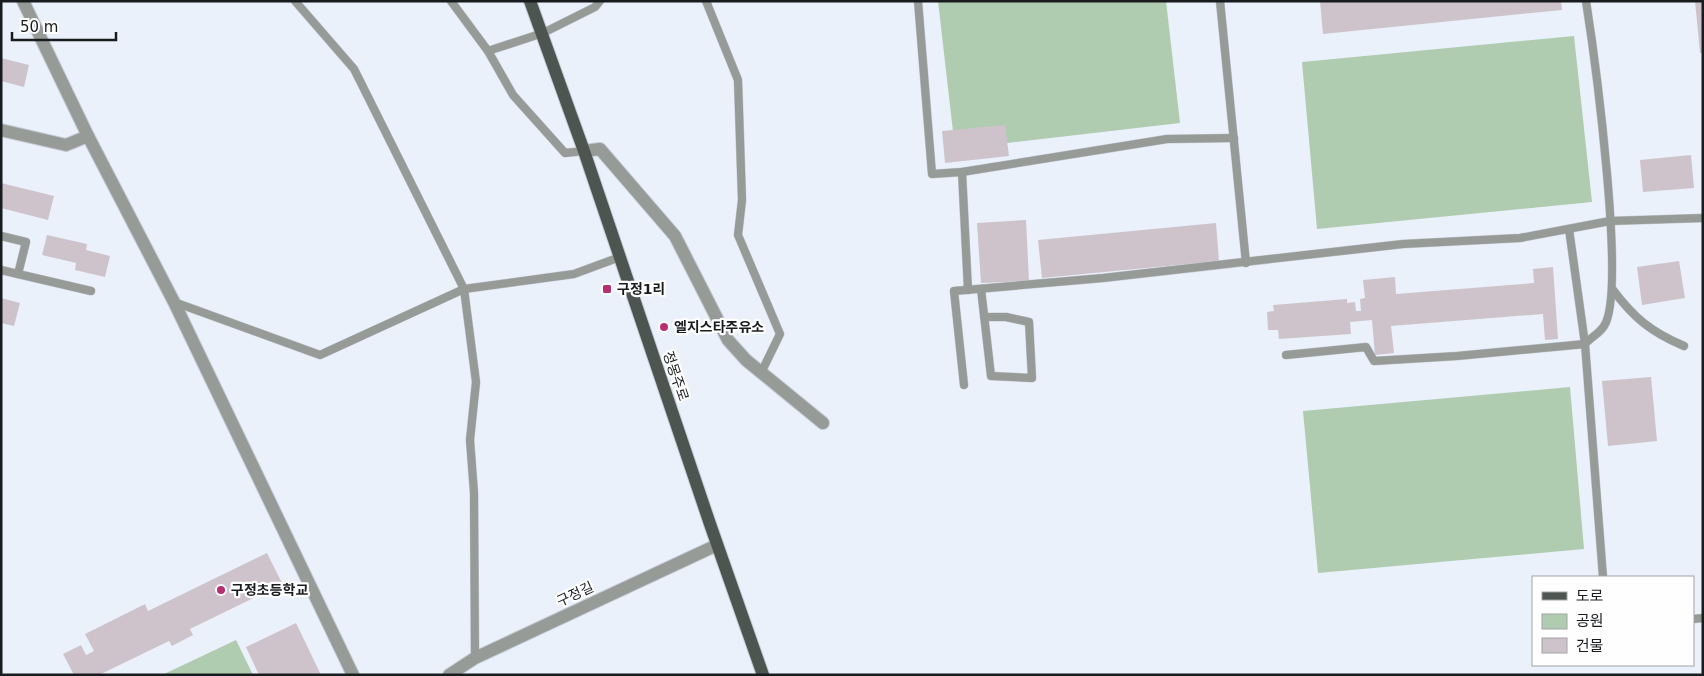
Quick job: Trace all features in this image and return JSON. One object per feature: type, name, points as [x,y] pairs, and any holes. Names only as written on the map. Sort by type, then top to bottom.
[{"type":"main road","name":"정몽주로","points":[[530,1],[584,150],[717,545],[763,675]]},
{"type":"street","points":[[23,1],[88,136],[174,302],[353,675]]},
{"type":"street","points":[[1,130],[66,145],[88,136]]},
{"type":"street","points":[[584,150],[600,149],[675,236],[728,340],[746,360],[823,423]]},
{"type":"street","name":"구정길","points":[[449,675],[475,658],[717,545]]},
{"type":"lane","points":[[295,1],[354,69],[464,289],[476,382],[470,440],[474,493],[475,658]]},
{"type":"lane","points":[[451,1],[488,51],[513,95],[565,153],[584,150]]},
{"type":"lane","points":[[488,51],[543,33],[595,7],[600,1]]},
{"type":"lane","points":[[706,1],[738,80],[742,200],[738,236],[780,334],[761,373]]},
{"type":"lane","points":[[918,1],[932,174],[962,172],[1167,139],[1234,138]]},
{"type":"lane","points":[[1220,1],[1246,263]]},
{"type":"lane","points":[[1286,355],[1366,347],[1374,361],[1457,356],[1584,344],[1605,326],[1613,290],[1610,221],[1592,40],[1586,1]]},
{"type":"lane","points":[[962,172],[968,290]]},
{"type":"lane","points":[[964,385],[954,291],[1246,263],[1404,244],[1520,238],[1610,221],[1703,218]]},
{"type":"lane","points":[[1569,228],[1584,344],[1603,576]]},
{"type":"lane","points":[[1,236],[26,242],[18,274]]},
{"type":"lane","points":[[174,302],[320,355],[464,289],[574,274],[620,257]]},
{"type":"lane","points":[[1,270],[91,291]]},
{"type":"lane","points":[[981,289],[984,317],[991,376],[1032,378],[1028,322],[984,317]]},
{"type":"lane","points":[[1613,290],[1631,314],[1660,336],[1684,346]]},
{"type":"green space","points":[[938,1],[1166,1],[1180,123],[955,149]]},
{"type":"green space","points":[[1574,36],[1592,202],[1317,229],[1302,62]]},
{"type":"green space","points":[[1570,387],[1584,549],[1318,573],[1303,411]]},
{"type":"green space","points":[[236,640],[253,675],[162,675]]},
{"type":"building","points":[[1320,1],[1561,1],[1562,10],[1323,34]]},
{"type":"building","points":[[1695,1],[1703,1],[1703,53],[1700,53]]},
{"type":"building","points":[[1,58],[29,65],[24,87],[1,81]]},
{"type":"building","points":[[1005,125],[1009,156],[945,163],[942,131]]},
{"type":"building","points":[[1691,155],[1694,188],[1643,192],[1640,160]]},
{"type":"building","points":[[1,183],[54,196],[48,220],[1,208]]},
{"type":"building","points":[[1026,220],[1029,281],[981,283],[977,223]]},
{"type":"building","points":[[1216,223],[1219,261],[1042,278],[1038,240]]},
{"type":"building","points":[[47,235],[87,244],[86,250],[110,256],[105,277],[75,270],[76,263],[42,255]]},
{"type":"building","points":[[1679,261],[1685,298],[1642,305],[1637,267]]},
{"type":"building","points":[[1553,267],[1558,339],[1545,340],[1543,314],[1391,326],[1394,353],[1375,355],[1372,320],[1350,322],[1351,334],[1279,339],[1278,330],[1268,330],[1267,312],[1274,311],[1273,305],[1347,299],[1347,303],[1355,302],[1356,311],[1361,311],[1360,299],[1365,298],[1363,280],[1395,277],[1396,294],[1534,283],[1533,269]]},
{"type":"building","points":[[1,298],[20,303],[14,326],[1,323]]},
{"type":"building","points":[[1651,377],[1657,441],[1608,446],[1602,381]]},
{"type":"building","points":[[267,553],[285,589],[269,597],[266,592],[190,629],[193,635],[172,646],[169,641],[99,675],[74,675],[63,654],[81,645],[86,655],[94,651],[85,634],[145,604],[148,611]]},
{"type":"building","points":[[296,623],[321,675],[259,675],[246,647]]},
{"type":"place","name":"구정1리","points":[[607,289]]},
{"type":"place","name":"엘지스타주유소","points":[[664,327]]},
{"type":"place","name":"구정초등학교","points":[[221,590]]}]
